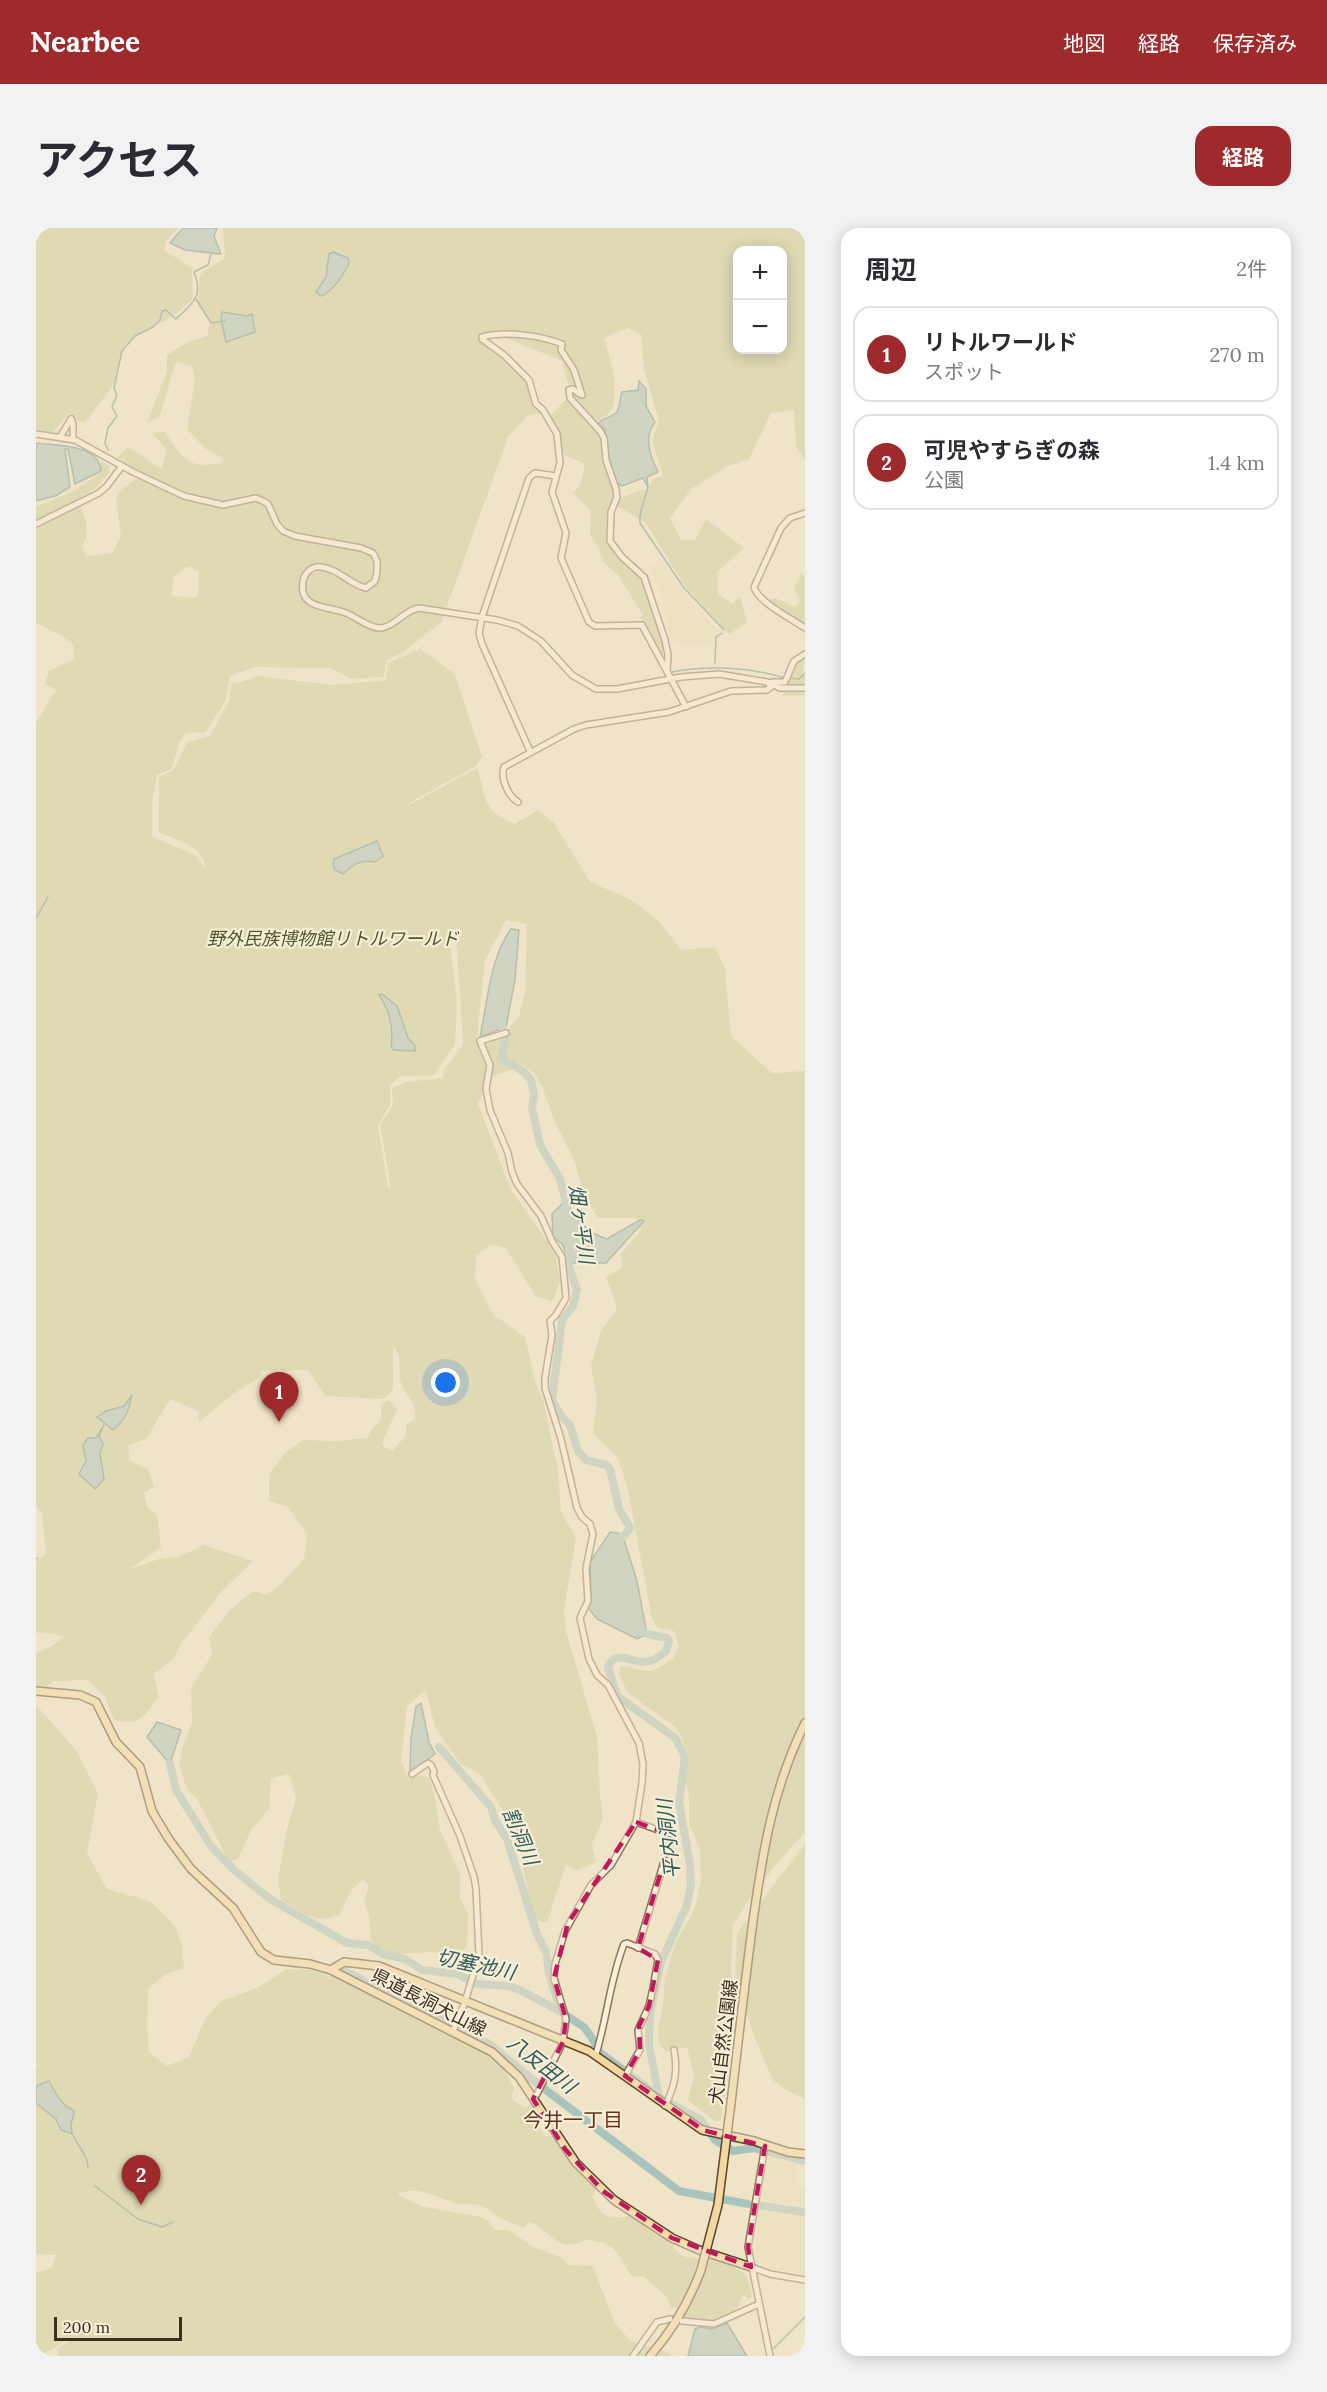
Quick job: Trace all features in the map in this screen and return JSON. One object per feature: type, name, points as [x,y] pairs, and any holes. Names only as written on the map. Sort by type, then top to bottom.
[{"type":"main road","name":"県道長洞犬山線","points":[[36,1691],[80,1695],[96,1702],[116,1742],[140,1767],[152,1810],[168,1838],[190,1869],[233,1908],[261,1952],[274,1960],[310,1964],[331,1971],[454,2028],[483,2046],[501,2059],[519,2077],[576,2163],[614,2200],[672,2238],[751,2267]]},
{"type":"main road","name":"犬山自然公園線","points":[[650,2356],[679,2318],[701,2270],[718,2205],[763,1854],[781,1777],[805,1723]]},
{"type":"main road","name":"県道長洞犬山線","points":[[331,1971],[342,1963],[373,1964],[596,2054],[626,2074],[665,2106],[704,2131],[754,2141],[764,2149],[805,2154]]},
{"type":"street","points":[[667,671],[668,655],[665,640],[644,577],[622,557],[610,541],[611,512],[617,497],[606,459],[604,438],[600,430],[577,408],[568,394],[568,390],[573,389],[582,395],[574,370],[561,350],[562,344],[548,339],[512,334],[482,337],[529,380],[536,404],[543,410],[557,434],[560,463],[552,495],[566,533],[561,558],[589,622],[595,626],[642,625],[686,707]]},
{"type":"street","points":[[60,437],[71,419],[73,439]]},
{"type":"street","points":[[36,434],[73,439],[171,492],[205,502],[223,505],[256,498],[268,504],[272,516],[283,531],[295,536],[361,548],[372,553],[377,561],[377,572],[375,581],[366,588],[335,570],[315,567],[306,573],[302,589],[304,597],[314,605],[337,610],[376,628],[384,628],[410,610],[420,608],[482,617],[518,626],[541,641],[572,675],[596,689],[718,674],[771,685],[805,688]]},
{"type":"street","points":[[36,524],[99,493],[122,466]]},
{"type":"street","points":[[530,751],[480,639],[482,617],[529,478],[537,472],[556,476]]},
{"type":"street","points":[[805,513],[795,515],[784,523],[754,588],[765,602],[805,628]]},
{"type":"street","points":[[518,802],[512,798],[502,771],[509,763],[530,751],[586,725],[669,712],[730,691],[767,690],[771,685],[787,679],[794,661],[805,654]]},
{"type":"street","points":[[503,1034],[480,1041],[490,1065],[486,1089],[495,1125],[502,1138],[518,1184],[541,1216],[562,1257],[566,1298],[550,1321],[552,1335],[545,1388],[561,1439],[577,1508],[592,1529],[593,1544],[586,1568],[588,1601],[580,1618],[589,1659],[597,1675],[608,1685],[642,1751],[642,1782],[636,1822],[611,1865],[596,1877],[568,1923],[555,1964],[554,1978],[566,2019],[563,2040],[533,2098]]},
{"type":"street","points":[[412,1774],[428,1763],[431,1765],[474,1877],[479,1955],[465,2002],[454,2028]]},
{"type":"street","points":[[636,1822],[672,1835],[638,1948]]},
{"type":"street","points":[[596,2054],[618,1960],[624,1944],[627,1943],[657,1955],[649,2006],[639,2026],[640,2050],[626,2074]]},
{"type":"street","points":[[665,2106],[677,2073],[674,2050]]},
{"type":"street","points":[[764,2149],[748,2247],[770,2356]]},
{"type":"street","points":[[751,2267],[778,2276],[805,2280]]},
{"type":"street","points":[[682,2321],[714,2324],[759,2304]]},
{"type":"street","points":[[633,2356],[657,2322],[670,2319]]},
{"type":"highlighted area","points":[[636,1822],[672,1835],[638,1948],[658,1960],[649,2006],[639,2026],[640,2050],[625,2076],[703,2130],[765,2146],[748,2247],[751,2267],[672,2238],[603,2191],[565,2149],[533,2099],[563,2042],[566,2019],[554,1978],[568,1923]]},
{"type":"shaded area","points":[[661,560],[686,595],[719,632],[715,635],[713,644],[671,643],[661,593],[649,566]]},
{"type":"shaded area","points":[[767,2156],[798,2164],[796,2187],[805,2188],[805,2207],[758,2199]]},
{"type":"shaded area","points":[[759,2209],[805,2215],[805,2274],[755,2266]]},
{"type":"green space","points":[[36,228],[178,228],[166,241],[164,250],[192,268],[193,299],[180,311],[127,343],[110,390],[87,420],[78,421],[69,413],[53,432],[36,431]]},
{"type":"green space","name":"野外民族博物館リトルワールド","points":[[223,228],[805,228],[805,459],[796,447],[794,410],[771,413],[749,459],[728,466],[691,489],[670,518],[681,540],[695,540],[706,519],[744,548],[717,572],[718,594],[732,604],[740,596],[747,622],[729,635],[684,585],[645,522],[617,506],[620,498],[649,488],[652,480],[663,475],[652,440],[659,421],[644,369],[641,334],[628,328],[604,338],[612,365],[615,397],[613,407],[608,414],[596,422],[603,433],[608,460],[618,491],[606,518],[608,541],[613,542],[636,569],[648,574],[661,624],[663,656],[661,658],[640,618],[643,615],[618,575],[604,563],[590,535],[591,511],[573,493],[580,486],[585,464],[562,454],[560,435],[550,416],[571,394],[562,361],[492,332],[485,343],[500,353],[509,353],[526,373],[541,413],[527,416],[508,437],[441,623],[403,652],[386,661],[384,677],[351,679],[331,668],[255,667],[230,676],[226,700],[206,732],[186,733],[179,743],[172,769],[157,775],[152,801],[152,837],[194,854],[206,869],[201,855],[195,849],[159,832],[159,777],[174,770],[187,742],[210,736],[229,701],[232,682],[239,683],[257,676],[333,685],[386,680],[388,663],[420,649],[455,674],[482,757],[476,766],[407,804],[409,805],[477,768],[487,802],[496,813],[515,824],[538,810],[554,823],[590,882],[630,899],[658,920],[681,950],[715,947],[725,969],[731,1036],[772,1073],[805,1071],[805,1832],[774,1867],[733,1925],[731,1973],[736,2008],[721,2120],[714,2121],[688,2100],[694,2075],[687,2047],[666,2052],[659,2044],[658,2027],[663,2006],[665,1978],[675,1944],[695,1908],[701,1881],[700,1850],[689,1823],[689,1796],[685,1780],[689,1757],[681,1735],[675,1727],[628,1693],[619,1674],[620,1666],[650,1671],[656,1669],[672,1660],[679,1647],[674,1631],[657,1627],[652,1619],[628,1490],[618,1458],[593,1434],[597,1399],[591,1366],[601,1331],[617,1308],[606,1277],[622,1268],[621,1254],[641,1230],[636,1218],[598,1218],[583,1193],[575,1162],[553,1118],[542,1086],[533,1072],[522,1065],[491,1077],[478,1104],[511,1190],[555,1252],[560,1281],[553,1301],[536,1297],[506,1248],[490,1245],[476,1255],[475,1278],[493,1314],[525,1337],[535,1381],[543,1400],[558,1470],[561,1512],[576,1537],[564,1609],[566,1631],[597,1737],[603,1819],[592,1844],[596,1862],[578,1870],[566,1865],[547,1923],[535,1920],[514,1829],[479,1773],[461,1764],[435,1727],[426,1690],[407,1706],[401,1761],[409,1779],[420,1775],[429,1778],[440,1830],[460,1873],[460,1898],[468,1915],[467,1945],[460,1955],[430,1952],[398,1954],[380,1949],[371,1940],[369,1916],[364,1902],[369,1886],[364,1879],[352,1889],[339,1915],[329,1918],[308,1916],[281,1900],[278,1880],[287,1829],[296,1798],[289,1774],[271,1778],[269,1809],[251,1830],[238,1859],[229,1862],[197,1799],[187,1789],[179,1766],[182,1749],[192,1723],[191,1688],[212,1655],[209,1637],[230,1610],[253,1591],[266,1595],[279,1586],[304,1559],[307,1533],[287,1506],[269,1501],[269,1474],[285,1453],[303,1440],[335,1441],[367,1438],[381,1420],[381,1404],[389,1400],[397,1409],[382,1443],[384,1447],[392,1451],[406,1436],[406,1425],[415,1419],[413,1403],[401,1383],[399,1360],[393,1345],[393,1389],[384,1399],[325,1396],[308,1370],[261,1371],[261,1376],[228,1398],[199,1422],[198,1411],[170,1399],[146,1439],[128,1445],[130,1461],[148,1469],[154,1487],[144,1493],[148,1508],[157,1515],[161,1547],[128,1570],[159,1559],[178,1557],[204,1545],[253,1561],[221,1592],[181,1644],[173,1659],[154,1674],[159,1697],[140,1718],[130,1722],[114,1720],[105,1697],[88,1680],[54,1681],[36,1694],[36,1653],[52,1646],[65,1636],[39,1632],[36,1634],[36,1562],[46,1554],[42,1512],[36,1507],[36,723],[56,690],[45,684],[49,671],[74,659],[73,645],[62,636],[36,623],[36,507],[74,491],[101,472],[101,461],[109,466],[110,472],[95,489],[78,499],[87,529],[82,546],[86,556],[112,553],[121,536],[116,501],[120,490],[142,475],[117,457],[128,447],[162,469],[166,449],[152,433],[164,431],[187,460],[200,464],[222,463],[223,458],[206,449],[187,429],[195,380],[192,366],[176,362],[159,418],[147,422],[167,372],[167,355],[188,342],[207,336],[210,322],[198,305],[200,274],[225,258]],"holes":[[[189,566],[199,572],[198,594],[195,598],[172,596],[173,577]],[[506,920],[527,924],[525,993],[519,1016],[508,1030],[508,1036],[477,1038],[485,960]],[[448,929],[453,935],[457,948],[463,1044],[444,1070],[442,1078],[405,1082],[392,1088],[393,1105],[380,1125],[390,1183],[389,1192],[378,1126],[390,1105],[390,1085],[401,1076],[434,1075],[455,1044],[457,1001]]]},
{"type":"green space","points":[[801,574],[805,577],[805,624],[768,600],[775,598],[796,607],[800,600],[794,589]]},
{"type":"green space","points":[[805,657],[803,674],[805,674],[805,695],[782,696],[796,662]]},
{"type":"green space","points":[[36,1705],[76,1750],[98,1793],[87,1853],[107,1889],[150,1901],[175,1926],[182,1945],[184,1969],[167,1973],[148,1989],[149,2052],[167,2066],[189,2057],[205,2019],[221,2001],[257,1988],[287,1969],[311,1970],[337,1978],[476,2046],[505,2070],[514,2088],[511,2098],[525,2108],[531,2104],[539,2117],[536,2125],[546,2136],[553,2136],[579,2172],[596,2189],[592,2197],[606,2216],[630,2216],[671,2241],[678,2253],[683,2256],[715,2260],[736,2268],[745,2274],[752,2297],[749,2299],[743,2295],[736,2312],[713,2322],[685,2318],[682,2305],[671,2308],[666,2296],[643,2276],[634,2277],[609,2245],[589,2239],[568,2245],[561,2244],[530,2222],[524,2228],[478,2205],[455,2203],[419,2191],[412,2191],[397,2194],[421,2206],[482,2217],[495,2230],[509,2230],[533,2247],[560,2257],[569,2265],[593,2266],[615,2324],[631,2341],[669,2353],[671,2356],[59,2356],[57,2350],[75,2336],[36,2356],[36,2273],[51,2268],[56,2255],[36,2254],[36,2066],[40,2065],[36,2064]]},
{"type":"green space","points":[[805,1844],[805,2099],[788,2091],[773,2080],[756,2041],[735,1978],[737,1933]]},
{"type":"water","points":[[183,228],[217,228],[214,236],[221,254],[185,250],[170,243]]},
{"type":"water","points":[[333,252],[348,258],[349,264],[333,287],[321,296],[316,292],[326,277],[329,254]]},
{"type":"water","points":[[222,312],[247,316],[252,314],[255,332],[226,342],[221,319]]},
{"type":"water","points":[[639,381],[646,389],[646,406],[655,422],[649,434],[649,447],[658,472],[647,477],[648,487],[643,478],[622,486],[617,483],[610,461],[605,430],[599,423],[617,412],[622,392],[638,390]]},
{"type":"water","points":[[36,443],[85,451],[93,455],[101,471],[75,484],[68,449],[65,449],[70,487],[55,496],[36,501]]},
{"type":"water","points":[[377,841],[383,856],[375,862],[358,863],[343,874],[335,870],[334,859]]},
{"type":"water","points":[[511,929],[519,930],[515,980],[506,1027],[480,1037],[494,967]]},
{"type":"water","points":[[382,994],[397,1006],[408,1038],[415,1046],[415,1051],[394,1050],[391,1047],[391,1026],[386,1007],[379,995]]},
{"type":"water","points":[[566,1200],[582,1224],[593,1233],[607,1239],[640,1220],[644,1221],[606,1263],[568,1263],[563,1245],[553,1236],[552,1214]]},
{"type":"water","points":[[132,1395],[127,1413],[113,1430],[97,1417],[106,1411],[124,1406]]},
{"type":"water","points":[[104,1425],[99,1436],[103,1444],[100,1453],[104,1479],[95,1489],[79,1474],[86,1461],[83,1445],[88,1438],[96,1438]]},
{"type":"water","points":[[610,1532],[618,1533],[623,1537],[637,1581],[647,1634],[637,1639],[597,1619],[588,1608],[591,1593],[590,1562]]},
{"type":"water","points":[[421,1703],[429,1742],[435,1754],[410,1773],[411,1738],[416,1707]]},
{"type":"water","points":[[157,1722],[181,1730],[170,1764],[147,1737]]},
{"type":"water","points":[[49,2081],[61,2101],[73,2110],[72,2134],[61,2130],[56,2119],[36,2103],[36,2086]]},
{"type":"water","points":[[727,2323],[747,2356],[688,2356],[695,2329],[700,2327],[712,2329]]},
{"type":"waterway","points":[[108,450],[105,443],[108,428],[117,416],[112,407],[117,395],[114,388],[122,351],[135,336],[153,327],[160,320],[162,311],[166,310],[176,319],[187,308],[197,293],[198,287],[194,272],[208,265],[211,254]]},
{"type":"waterway","points":[[196,299],[211,323],[225,321]]},
{"type":"waterway","points":[[648,487],[641,510],[640,523],[684,588],[724,630]]},
{"type":"waterway","points":[[715,663],[716,637],[722,633]]},
{"type":"waterway","points":[[672,672],[699,668],[728,668],[757,671],[784,678]]},
{"type":"waterway","points":[[788,678],[799,679],[805,673]]},
{"type":"waterway","points":[[36,918],[48,897]]},
{"type":"waterway","name":"畑ヶ平川","points":[[501,1021],[505,1039],[502,1058],[524,1072],[531,1080],[534,1095],[532,1108],[540,1145],[560,1179],[567,1207]]},
{"type":"waterway","name":"畑ヶ平川","points":[[568,1255],[568,1263],[577,1290],[573,1306],[562,1320],[552,1400],[561,1416],[570,1425],[578,1451],[586,1460],[606,1465],[610,1469],[619,1509],[630,1528],[623,1537]]},
{"type":"waterway","name":"平内洞川","points":[[647,1634],[667,1638],[669,1641],[666,1651],[656,1659],[646,1662],[624,1658],[615,1659],[608,1667],[617,1696],[676,1739],[685,1757],[679,1802],[691,1884],[687,1905],[661,1962],[650,2014],[649,2044],[659,2097]]},
{"type":"waterway","name":"割洞川","points":[[439,1747],[491,1807],[495,1820],[507,1839],[537,1934],[546,1952]]},
{"type":"waterway","name":"切塞池川","points":[[170,1764],[176,1790],[211,1846],[234,1870],[270,1899],[347,1943],[368,1945],[383,1954],[405,1959],[422,1970],[457,1974],[477,1984],[508,1986],[520,1990],[584,2027],[599,2052],[652,2091]]},
{"type":"waterway","name":"割洞川","points":[[547,1958],[549,1973],[561,2012]]},
{"type":"waterway","name":"八反田川","points":[[341,1969],[488,2043],[534,2081],[679,2191],[748,2204]]},
{"type":"waterway","name":"切塞池川","points":[[661,2098],[701,2120],[715,2140],[733,2151],[754,2148],[805,2161]]},
{"type":"waterway","points":[[72,2133],[86,2159],[88,2168]]},
{"type":"waterway","points":[[95,2186],[138,2219],[162,2227],[173,2222]]},
{"type":"waterway","name":"八反田川","points":[[757,2205],[805,2212]]},
{"type":"waterway","points":[[774,2348],[805,2317]]},
{"type":"place","name":"リトルワールド","points":[[279,1422]]},
{"type":"place","name":"可児やすらぎの森","points":[[141,2205]]},
{"type":"district","name":"今井一丁目","points":[[573,2119]]}]
